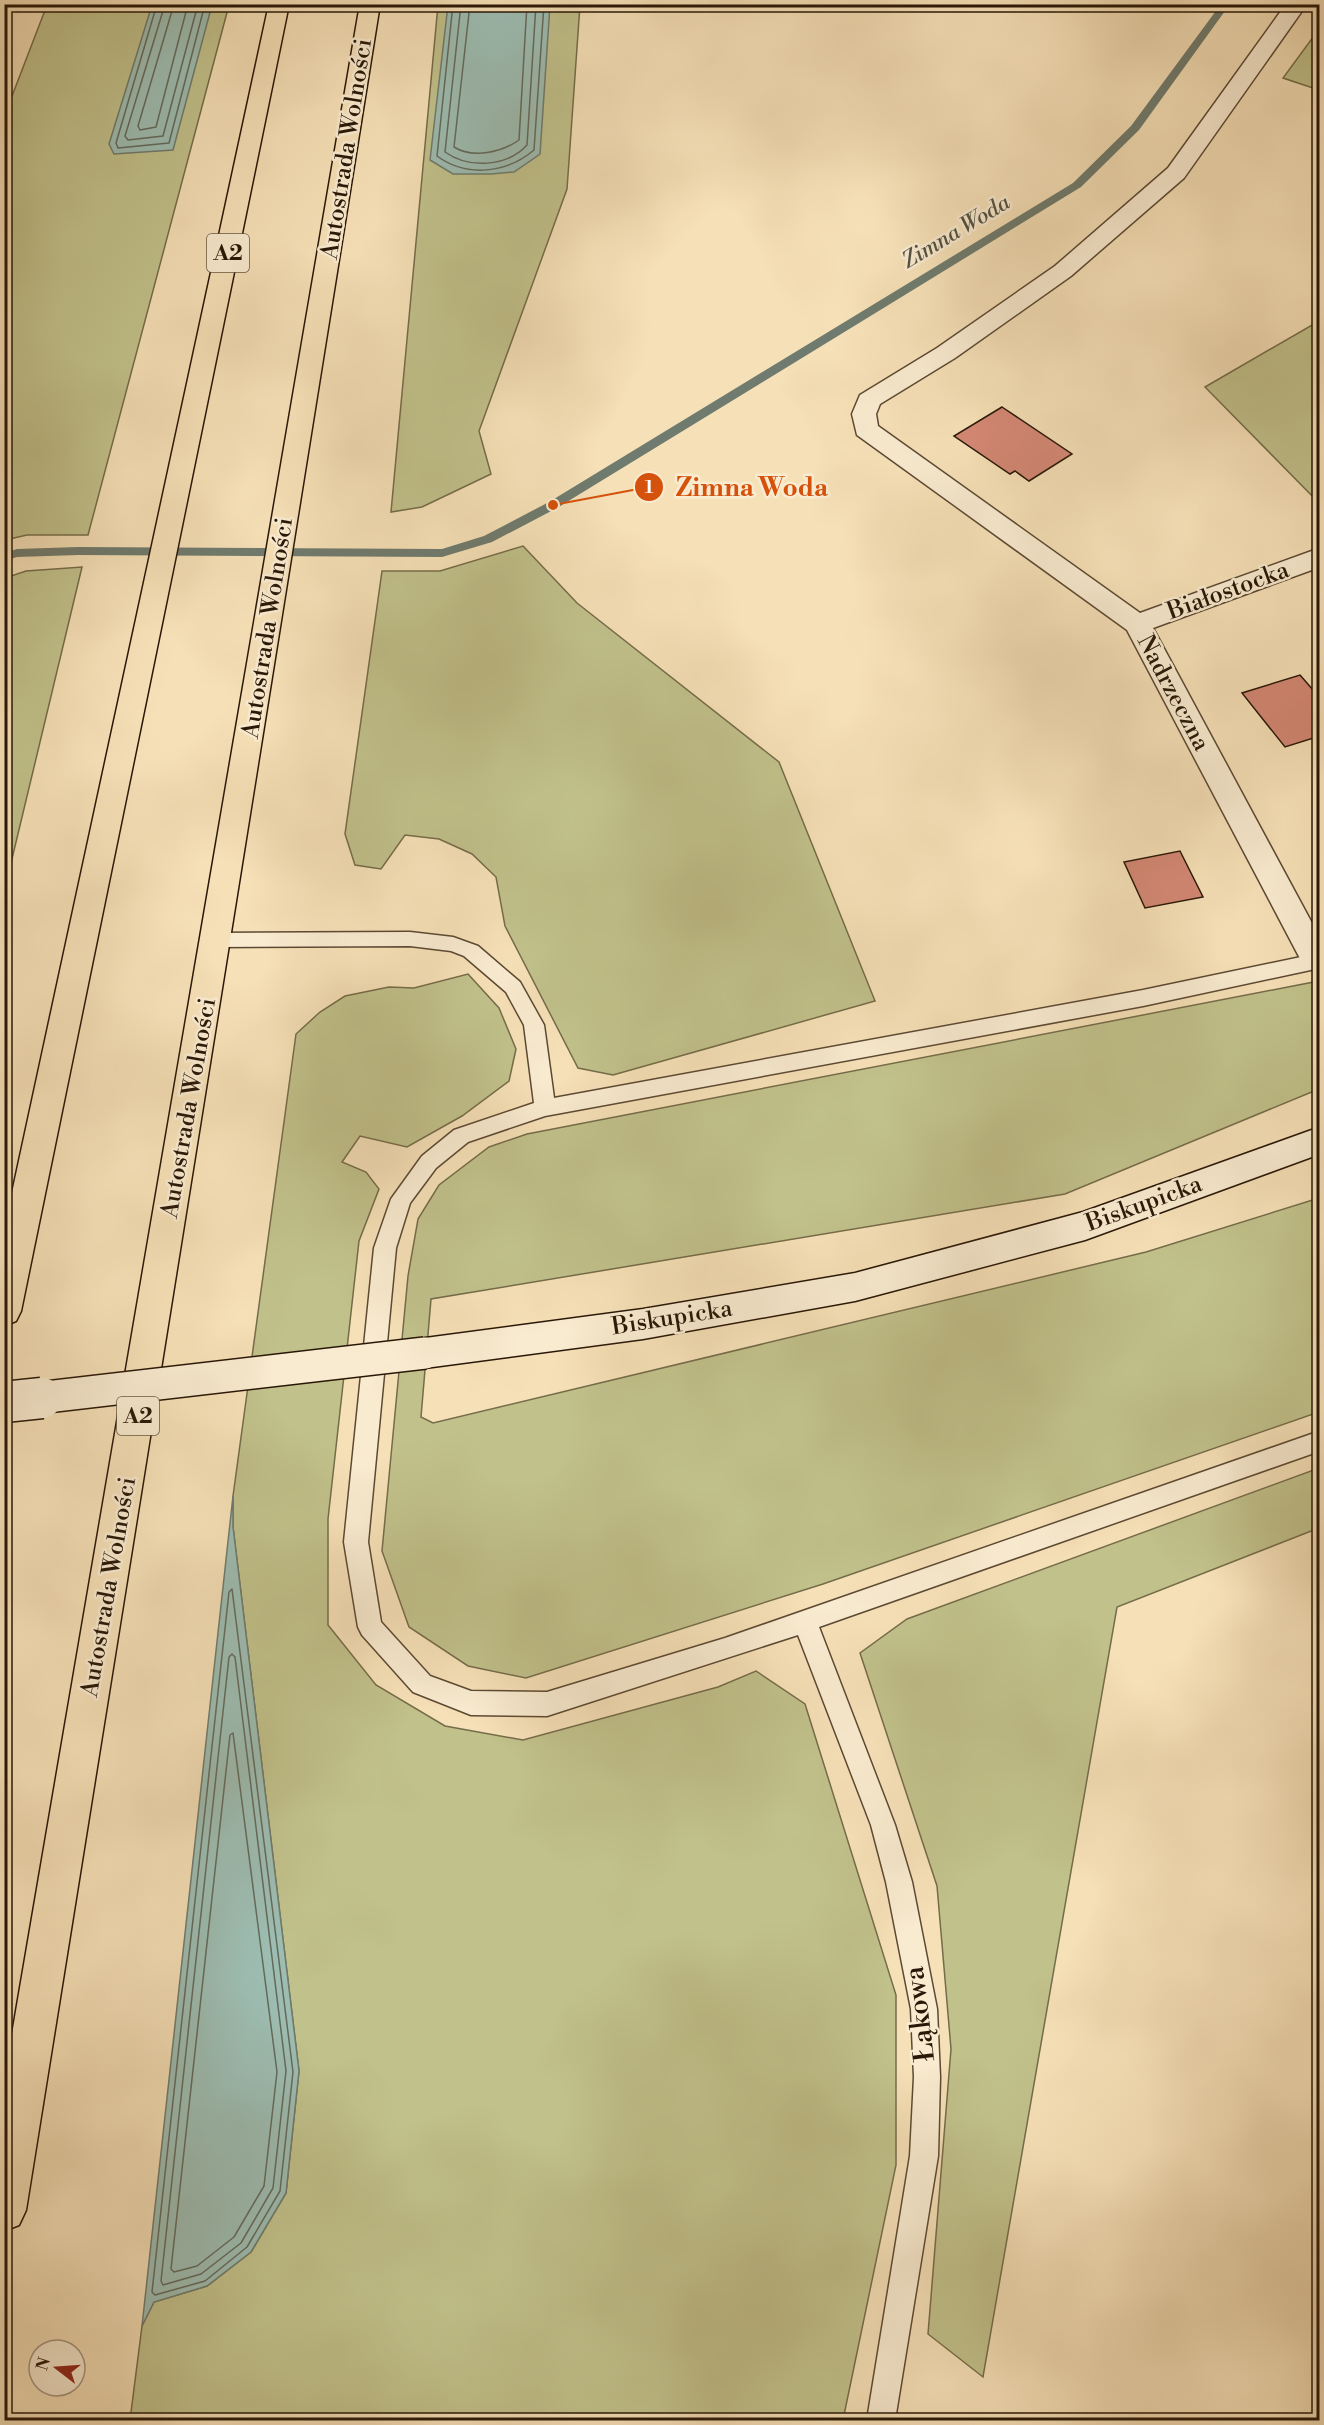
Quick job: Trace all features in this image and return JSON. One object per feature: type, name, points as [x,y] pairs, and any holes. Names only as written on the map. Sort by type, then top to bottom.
[{"type":"highway","name":"A2","points":[[4,1311],[279,4]]},
{"type":"highway","name":"Autostrada Wolności","points":[[4,2210],[270,621],[370,4]]},
{"type":"street","name":"Nadrzeczna","points":[[1298,4],[1176,173],[1063,271],[946,353],[869,400],[864,414],[866,429],[1137,624],[1318,960]]},
{"type":"street","name":"Białostocka","points":[[1137,624],[1320,557]]},
{"type":"street","name":"Biskupicka","points":[[4,1402],[425,1353],[643,1324],[855,1287],[1085,1226],[1320,1140]]},
{"type":"lane","points":[[217,940],[410,939],[453,944],[471,951],[513,987],[534,1025],[545,1108]]},
{"type":"lane","points":[[1318,960],[1143,998],[545,1108],[461,1136],[429,1162],[401,1199],[385,1248],[356,1542],[370,1627],[422,1684],[471,1703],[547,1704],[805,1622],[1320,1441]]},
{"type":"lane","name":"Łąkowa","points":[[805,1622],[883,1825],[899,1882],[924,2009],[927,2077],[924,2156],[881,2421]]},
{"type":"green space","points":[[47,5],[229,5],[88,535],[27,535],[5,540],[4,117]]},
{"type":"green space","points":[[438,5],[580,5],[567,189],[479,431],[491,474],[422,507],[391,512]]},
{"type":"green space","points":[[1319,29],[1319,90],[1283,78]]},
{"type":"green space","points":[[1319,321],[1319,503],[1205,387]]},
{"type":"green space","points":[[523,546],[577,603],[779,762],[875,1001],[613,1075],[578,1068],[505,926],[496,877],[472,854],[439,839],[405,835],[381,869],[355,865],[345,834],[382,571],[440,571]]},
{"type":"green space","points":[[82,567],[5,888],[5,578],[26,571]]},
{"type":"green space","points":[[468,974],[499,1008],[516,1049],[509,1081],[462,1116],[407,1147],[360,1136],[342,1162],[366,1172],[379,1189],[359,1241],[328,1519],[328,1625],[376,1685],[445,1726],[523,1740],[718,1687],[756,1671],[805,1704],[896,1995],[896,2165],[843,2420],[130,2420],[142,2326],[154,2302],[207,2286],[251,2252],[286,2193],[299,2071],[233,1527],[233,1496],[296,1034],[320,1012],[345,996],[389,987],[414,988]]},
{"type":"green space","points":[[1319,981],[1319,1089],[1065,1194],[431,1299],[421,1417],[433,1423],[1146,1252],[1319,1198],[1319,1412],[823,1584],[526,1678],[468,1666],[409,1627],[382,1551],[408,1276],[418,1219],[439,1185],[489,1147],[527,1134]]},
{"type":"green space","points":[[1319,1468],[1319,1528],[1117,1607],[983,2377],[928,2334],[951,2049],[937,1886],[860,1653],[907,1619]]},
{"type":"water","points":[[152,5],[212,5],[173,150],[114,154],[109,144]]},
{"type":"water","points":[[448,5],[550,5],[540,154],[514,172],[453,174],[430,160]]},
{"type":"water","points":[[233,1496],[233,1527],[299,2071],[286,2193],[251,2252],[207,2286],[154,2302],[142,2326]]},
{"type":"building","points":[[1002,407],[1072,454],[1029,481],[1015,471],[1010,474],[954,436]]},
{"type":"building","points":[[1300,675],[1320,698],[1320,736],[1285,747],[1242,693]]},
{"type":"building","points":[[1180,851],[1203,897],[1145,908],[1124,862]]},
{"type":"waterway","name":"Zimna Woda","points":[[4,557],[17,553],[78,551],[442,553],[488,539],[553,505],[1077,185],[1135,128],[1226,4]]},
{"type":"place","name":"Zimna Woda","points":[[553,505]]}]
